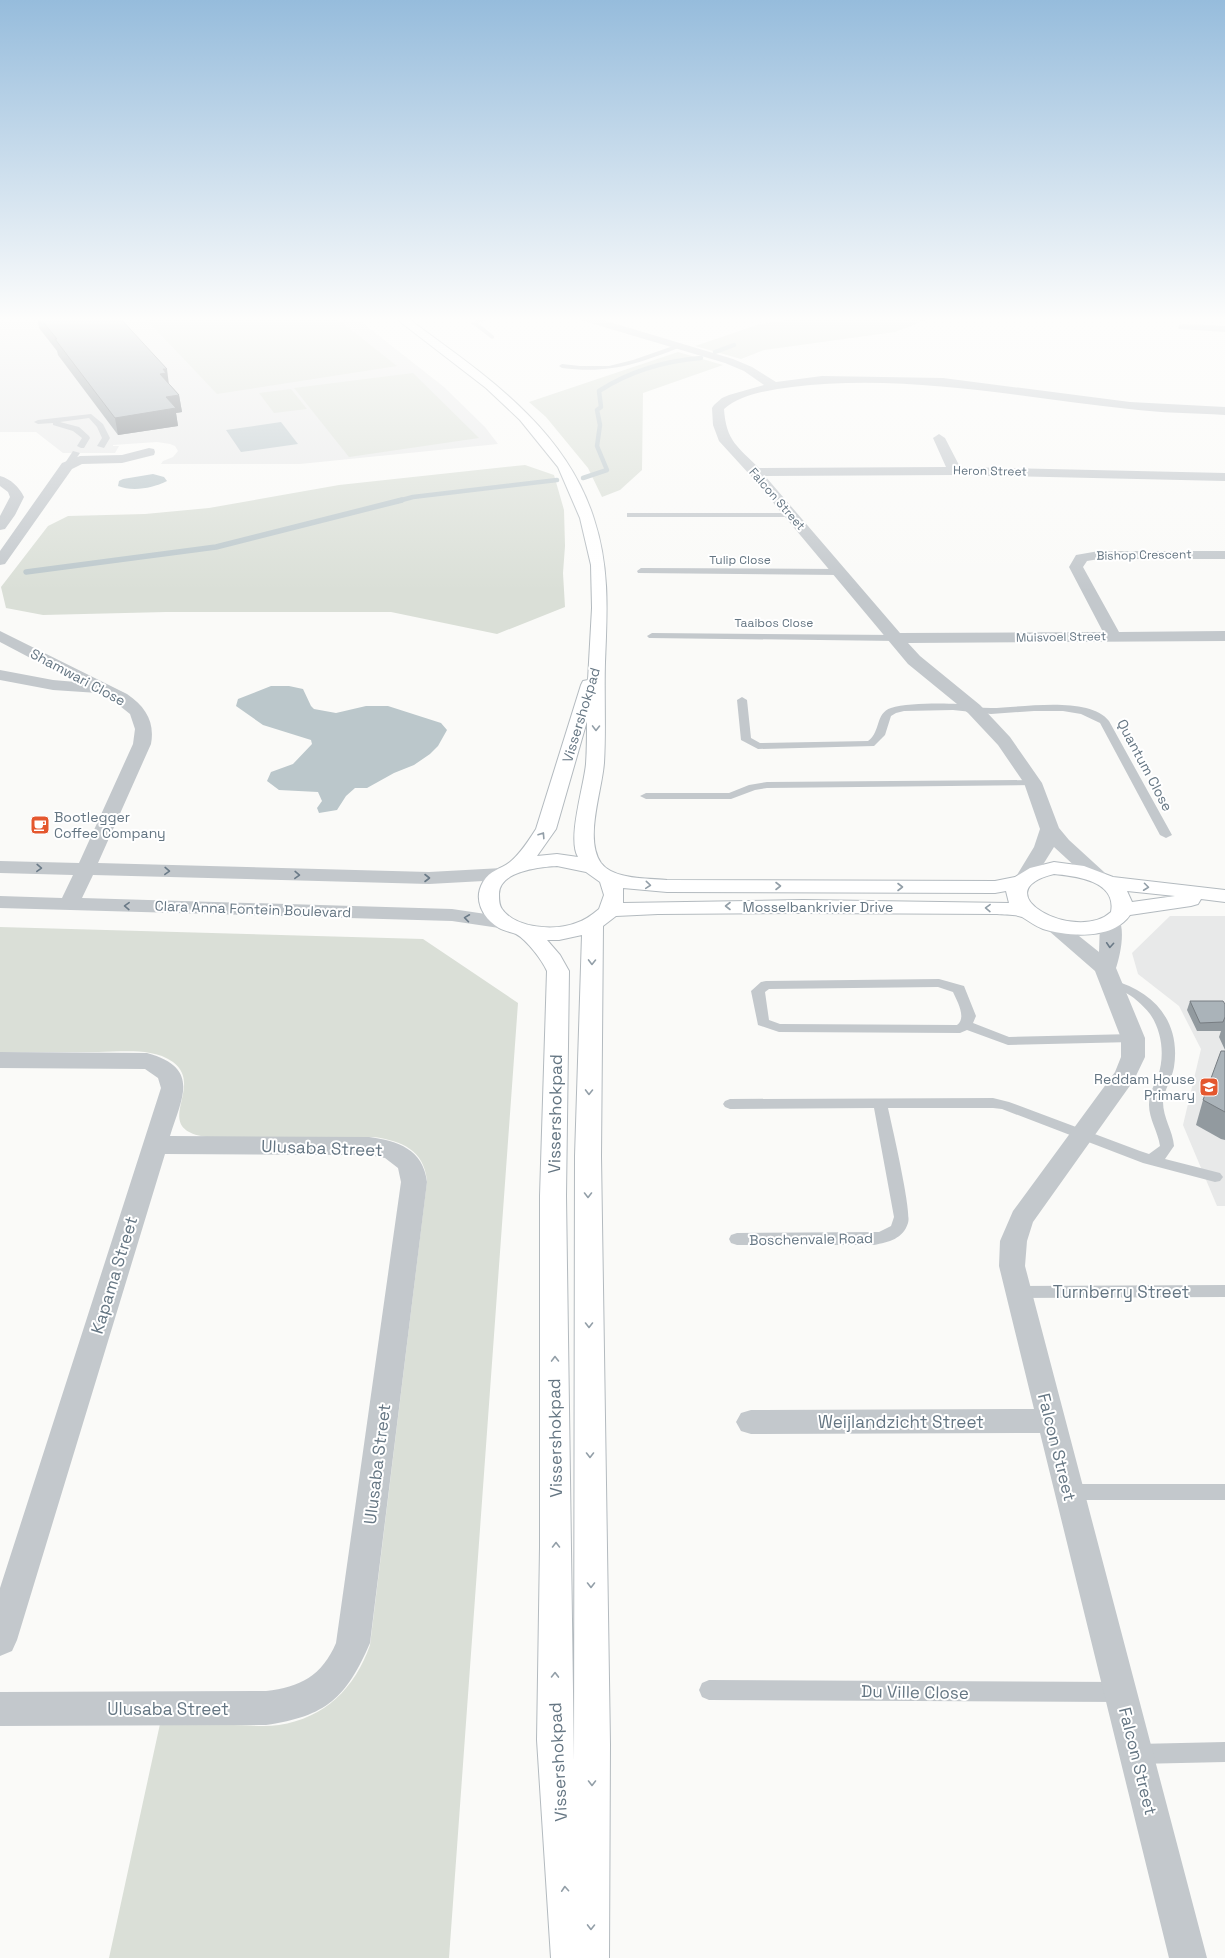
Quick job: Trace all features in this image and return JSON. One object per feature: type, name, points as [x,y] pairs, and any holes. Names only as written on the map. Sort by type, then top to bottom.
[{"type":"main road","points":[[515,408],[541,436],[564,466],[587,518],[598,565],[600,608],[597,661]]},
{"type":"main road","name":"Vissershokpad","points":[[510,870],[535,846],[546,829],[597,661]]},
{"type":"main road","name":"Vissershokpad","points":[[597,661],[595,764],[584,835],[586,854],[602,875]]},
{"type":"main road","points":[[557,860],[578,862],[602,875],[614,890],[614,902],[601,917],[574,930],[554,933],[515,927],[498,918],[490,907],[487,895],[492,884],[510,870],[537,861],[557,860]]},
{"type":"main road","name":"Mosselbankrivier Drive","points":[[602,875],[667,886],[995,887],[1023,879],[1039,870],[1054,868],[1070,869],[1102,879]]},
{"type":"main road","points":[[1023,879],[1016,891],[1018,901],[1027,911],[1052,924],[1082,928],[1098,927],[1117,916],[1223,896]]},
{"type":"main road","points":[[1102,879],[1223,896]]},
{"type":"main road","points":[[1102,879],[1116,890],[1122,898],[1117,916]]},
{"type":"main road","name":"Mosselbankrivier Drive","points":[[601,917],[682,907],[786,906],[997,908],[1027,911]]},
{"type":"main road","name":"Vissershokpad","points":[[590,1958],[592,1744],[588,1156],[601,917]]},
{"type":"main road","name":"Vissershokpad","points":[[515,927],[545,950],[555,963],[558,971],[553,1196],[556,1546],[555,1740],[570,1958]]},
{"type":"street","name":"Falcon Street","points":[[719,408],[717,412],[719,425],[725,441],[755,472],[922,668],[974,709],[1008,746],[1033,783],[1050,829],[1062,844],[1102,879]]},
{"type":"street","name":"Falcon Street","points":[[1175,408],[1225,411]]},
{"type":"street","points":[[940,438],[955,471]]},
{"type":"street","points":[[0,561],[67,466],[97,453],[122,459],[149,452]]},
{"type":"street","name":"Heron Street","points":[[755,472],[955,471],[1225,477]]},
{"type":"street","points":[[0,480],[14,490],[17,497],[8,515],[0,526]]},
{"type":"street","name":"Bishop Crescent","points":[[1113,636],[1076,567],[1076,562],[1080,558],[1099,555],[1225,555]]},
{"type":"street","name":"Shamwari Close","points":[[0,636],[126,700],[137,710],[144,726],[145,734],[142,744],[69,904]]},
{"type":"street","name":"Muisvoel Street","points":[[897,638],[1225,636]]},
{"type":"street","points":[[0,652],[21,647]]},
{"type":"street","points":[[0,675],[53,685],[102,688]]},
{"type":"street","points":[[1023,879],[1044,847],[1050,829]]},
{"type":"street","points":[[0,867],[429,878],[510,870]]},
{"type":"street","name":"Clara Anna Fontein Boulevard","points":[[0,902],[452,915],[515,927]]},
{"type":"street","points":[[1108,976],[1110,952],[1117,916]]},
{"type":"street","name":"Falcon Street","points":[[1052,924],[1108,976],[1132,1038],[1133,1057],[1126,1074],[1022,1218],[1014,1233],[1011,1250],[1012,1266],[1017,1292],[1121,1692],[1188,1958]]},
{"type":"street","name":"Kapama Street","points":[[0,1060],[132,1060],[157,1065],[165,1070],[170,1075],[173,1088],[0,1640]]},
{"type":"street","name":"Ulusaba Street","points":[[0,1709],[258,1708],[286,1706],[307,1699],[325,1687],[338,1674],[347,1659],[353,1644],[414,1182],[411,1166],[399,1154],[380,1147],[370,1146],[155,1145]]},
{"type":"street","name":"Weijlandzicht Street","points":[[751,1422],[1050,1421]]},
{"type":"lane","points":[[38,422],[91,416],[102,430],[106,438]]},
{"type":"lane","points":[[50,420],[76,430],[86,438],[106,438]]},
{"type":"lane","points":[[67,466],[86,438]]},
{"type":"lane","points":[[97,453],[106,438]]},
{"type":"lane","points":[[630,515],[791,515]]},
{"type":"lane","name":"Tulip Close","points":[[641,571],[839,572]]},
{"type":"lane","name":"Taaibos Close","points":[[652,636],[897,638]]},
{"type":"lane","name":"Quantum Close","points":[[742,700],[746,740],[758,746],[870,744],[881,737],[883,733],[883,720],[887,714],[905,708],[953,707],[996,711],[1016,708],[1071,709],[1086,712],[1104,720],[1166,835]]},
{"type":"lane","points":[[646,796],[731,796],[753,787],[767,785],[1033,783]]},
{"type":"lane","points":[[1108,976],[1131,989],[1144,999],[1161,1022],[1169,1048],[1167,1069],[1163,1083],[1156,1095],[1156,1114],[1167,1146],[1164,1152],[1148,1159]]},
{"type":"lane","points":[[966,1026],[969,1016],[959,990],[939,984],[766,985],[758,992],[763,1022],[779,1028],[960,1029],[966,1026],[1008,1041],[1132,1038]]},
{"type":"lane","name":"Boschenvale Road","points":[[737,1239],[874,1239],[890,1236],[896,1232],[901,1225],[902,1217],[880,1103]]},
{"type":"lane","points":[[730,1104],[993,1103],[1004,1105],[1180,1170],[1215,1177]]},
{"type":"lane","name":"Turnberry Street","points":[[1017,1292],[1225,1291]]},
{"type":"lane","points":[[1068,1492],[1225,1492]]},
{"type":"lane","name":"Du Ville Close","points":[[709,1690],[1121,1692]]},
{"type":"lane","points":[[1136,1754],[1225,1752]]},
{"type":"shaded area","points":[[0,408],[466,408],[485,427],[498,444],[300,464],[161,464],[163,461],[173,457],[178,451],[175,446],[157,442],[113,445],[119,446],[115,453],[63,453],[36,432],[0,432]]},
{"type":"shaded area","points":[[271,408],[307,409],[274,413]]},
{"type":"shaded area","points":[[310,408],[449,408],[479,438],[349,457]]},
{"type":"shaded area","points":[[536,408],[643,408],[642,470],[620,490],[602,497],[588,468],[546,417]]},
{"type":"shaded area","points":[[281,422],[298,444],[241,452],[226,430]]},
{"type":"shaded area","points":[[525,465],[554,475],[564,510],[565,546],[563,573],[565,607],[497,634],[391,612],[166,612],[43,615],[6,608],[1,587],[48,526],[68,516],[145,514],[209,508],[339,485]]},
{"type":"shaded area","points":[[153,474],[164,477],[167,481],[156,486],[136,489],[118,486],[119,481],[123,479]]},
{"type":"shaded area","points":[[271,686],[289,686],[303,689],[314,709],[336,713],[366,706],[388,706],[441,723],[447,730],[438,746],[430,754],[414,765],[394,773],[367,788],[355,788],[346,796],[337,810],[319,813],[317,808],[322,801],[318,792],[279,790],[267,781],[271,772],[293,764],[312,744],[311,740],[263,725],[236,706],[238,699]]},
{"type":"shaded area","name":"Reddam House Primary","points":[[1170,916],[1225,916],[1225,1206],[1217,1206],[1183,1125],[1201,1049],[1179,1006],[1138,974],[1132,953]]},
{"type":"shaded area","points":[[0,927],[423,939],[518,1003],[449,1958],[109,1958],[160,1724],[268,1726],[296,1721],[311,1716],[336,1698],[356,1675],[364,1660],[370,1645],[427,1181],[425,1170],[416,1155],[410,1149],[394,1141],[374,1137],[206,1137],[190,1132],[181,1125],[179,1116],[184,1083],[182,1072],[173,1062],[153,1053],[131,1051],[0,1052]]},
{"type":"building","points":[[108,408],[174,408],[115,418]]},
{"type":"building","points":[[1190,1001],[1223,1001],[1225,1004],[1225,1017],[1223,1022],[1200,1023]]},
{"type":"building","points":[[1221,1051],[1225,1051],[1225,1112],[1203,1100]]},
{"type":"waterway","points":[[583,478],[607,470],[597,446],[600,425],[597,410],[599,408]]},
{"type":"waterway","points":[[398,501],[413,497],[557,480]]},
{"type":"waterway","points":[[26,572],[216,547],[402,500]]},
{"type":"place","name":"Bootlegger Coffee Company","points":[[40,825]]},
{"type":"place","name":"Reddam House Primary","points":[[1209,1087]]}]
